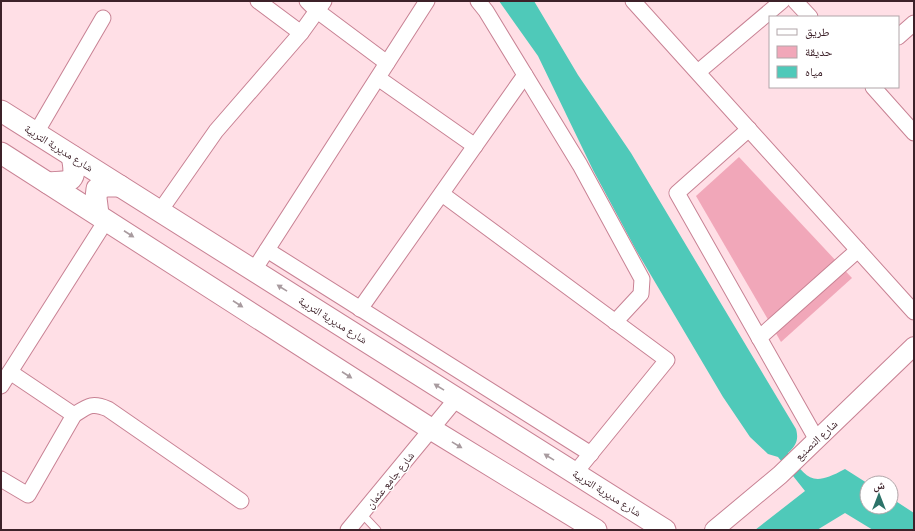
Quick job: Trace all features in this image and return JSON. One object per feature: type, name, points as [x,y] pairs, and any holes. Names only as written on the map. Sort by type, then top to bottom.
[{"type":"main road","name":"شارع مديرية التربية","points":[[1,111],[665,530]]},
{"type":"main road","points":[[1,153],[431,429],[596,530]]},
{"type":"main road","points":[[48,183],[65,182],[72,178],[75,172],[72,156]]},
{"type":"main road","points":[[102,217],[96,198],[97,189],[106,186],[120,186]]},
{"type":"street","points":[[258,1],[302,33]]},
{"type":"street","points":[[254,270],[427,1]]},
{"type":"street","points":[[478,1],[580,165],[642,279],[641,294],[615,322]]},
{"type":"street","points":[[634,1],[914,312]]},
{"type":"street","points":[[698,72],[782,1]]},
{"type":"street","points":[[795,1],[809,16]]},
{"type":"street","points":[[160,211],[216,130],[302,33],[316,4],[387,63]]},
{"type":"street","points":[[36,133],[103,18]]},
{"type":"street","points":[[899,36],[914,23]]},
{"type":"street","points":[[360,309],[525,76]]},
{"type":"street","points":[[378,78],[475,146]]},
{"type":"street","points":[[874,88],[914,133]]},
{"type":"street","points":[[749,129],[677,193],[817,440]]},
{"type":"street","points":[[442,194],[667,360],[575,473]]},
{"type":"street","points":[[1,386],[102,217]]},
{"type":"street","points":[[267,250],[591,454]]},
{"type":"street","points":[[759,338],[858,250]]},
{"type":"street","name":"شارع التصنيع","points":[[714,530],[780,475],[912,351]]},
{"type":"street","points":[[10,372],[74,416]]},
{"type":"street","name":"شارع جامع عثمان","points":[[348,530],[457,398]]},
{"type":"street","points":[[1,478],[28,495],[74,416],[86,407],[96,404],[108,409],[241,501]]},
{"type":"lane","points":[[362,514],[377,530]]},
{"type":"green space","points":[[739,157],[852,278],[781,342],[696,196]]},
{"type":"water","points":[[499,1],[534,1],[578,75],[631,153],[796,429],[796,442],[788,453],[795,462],[806,475],[818,479],[834,475],[845,469],[859,478],[859,515],[899,515],[899,503],[914,513],[914,530],[873,530],[845,513],[817,530],[755,530],[805,491],[778,457],[768,454],[750,437],[723,397],[636,250],[593,170],[538,56]]}]
